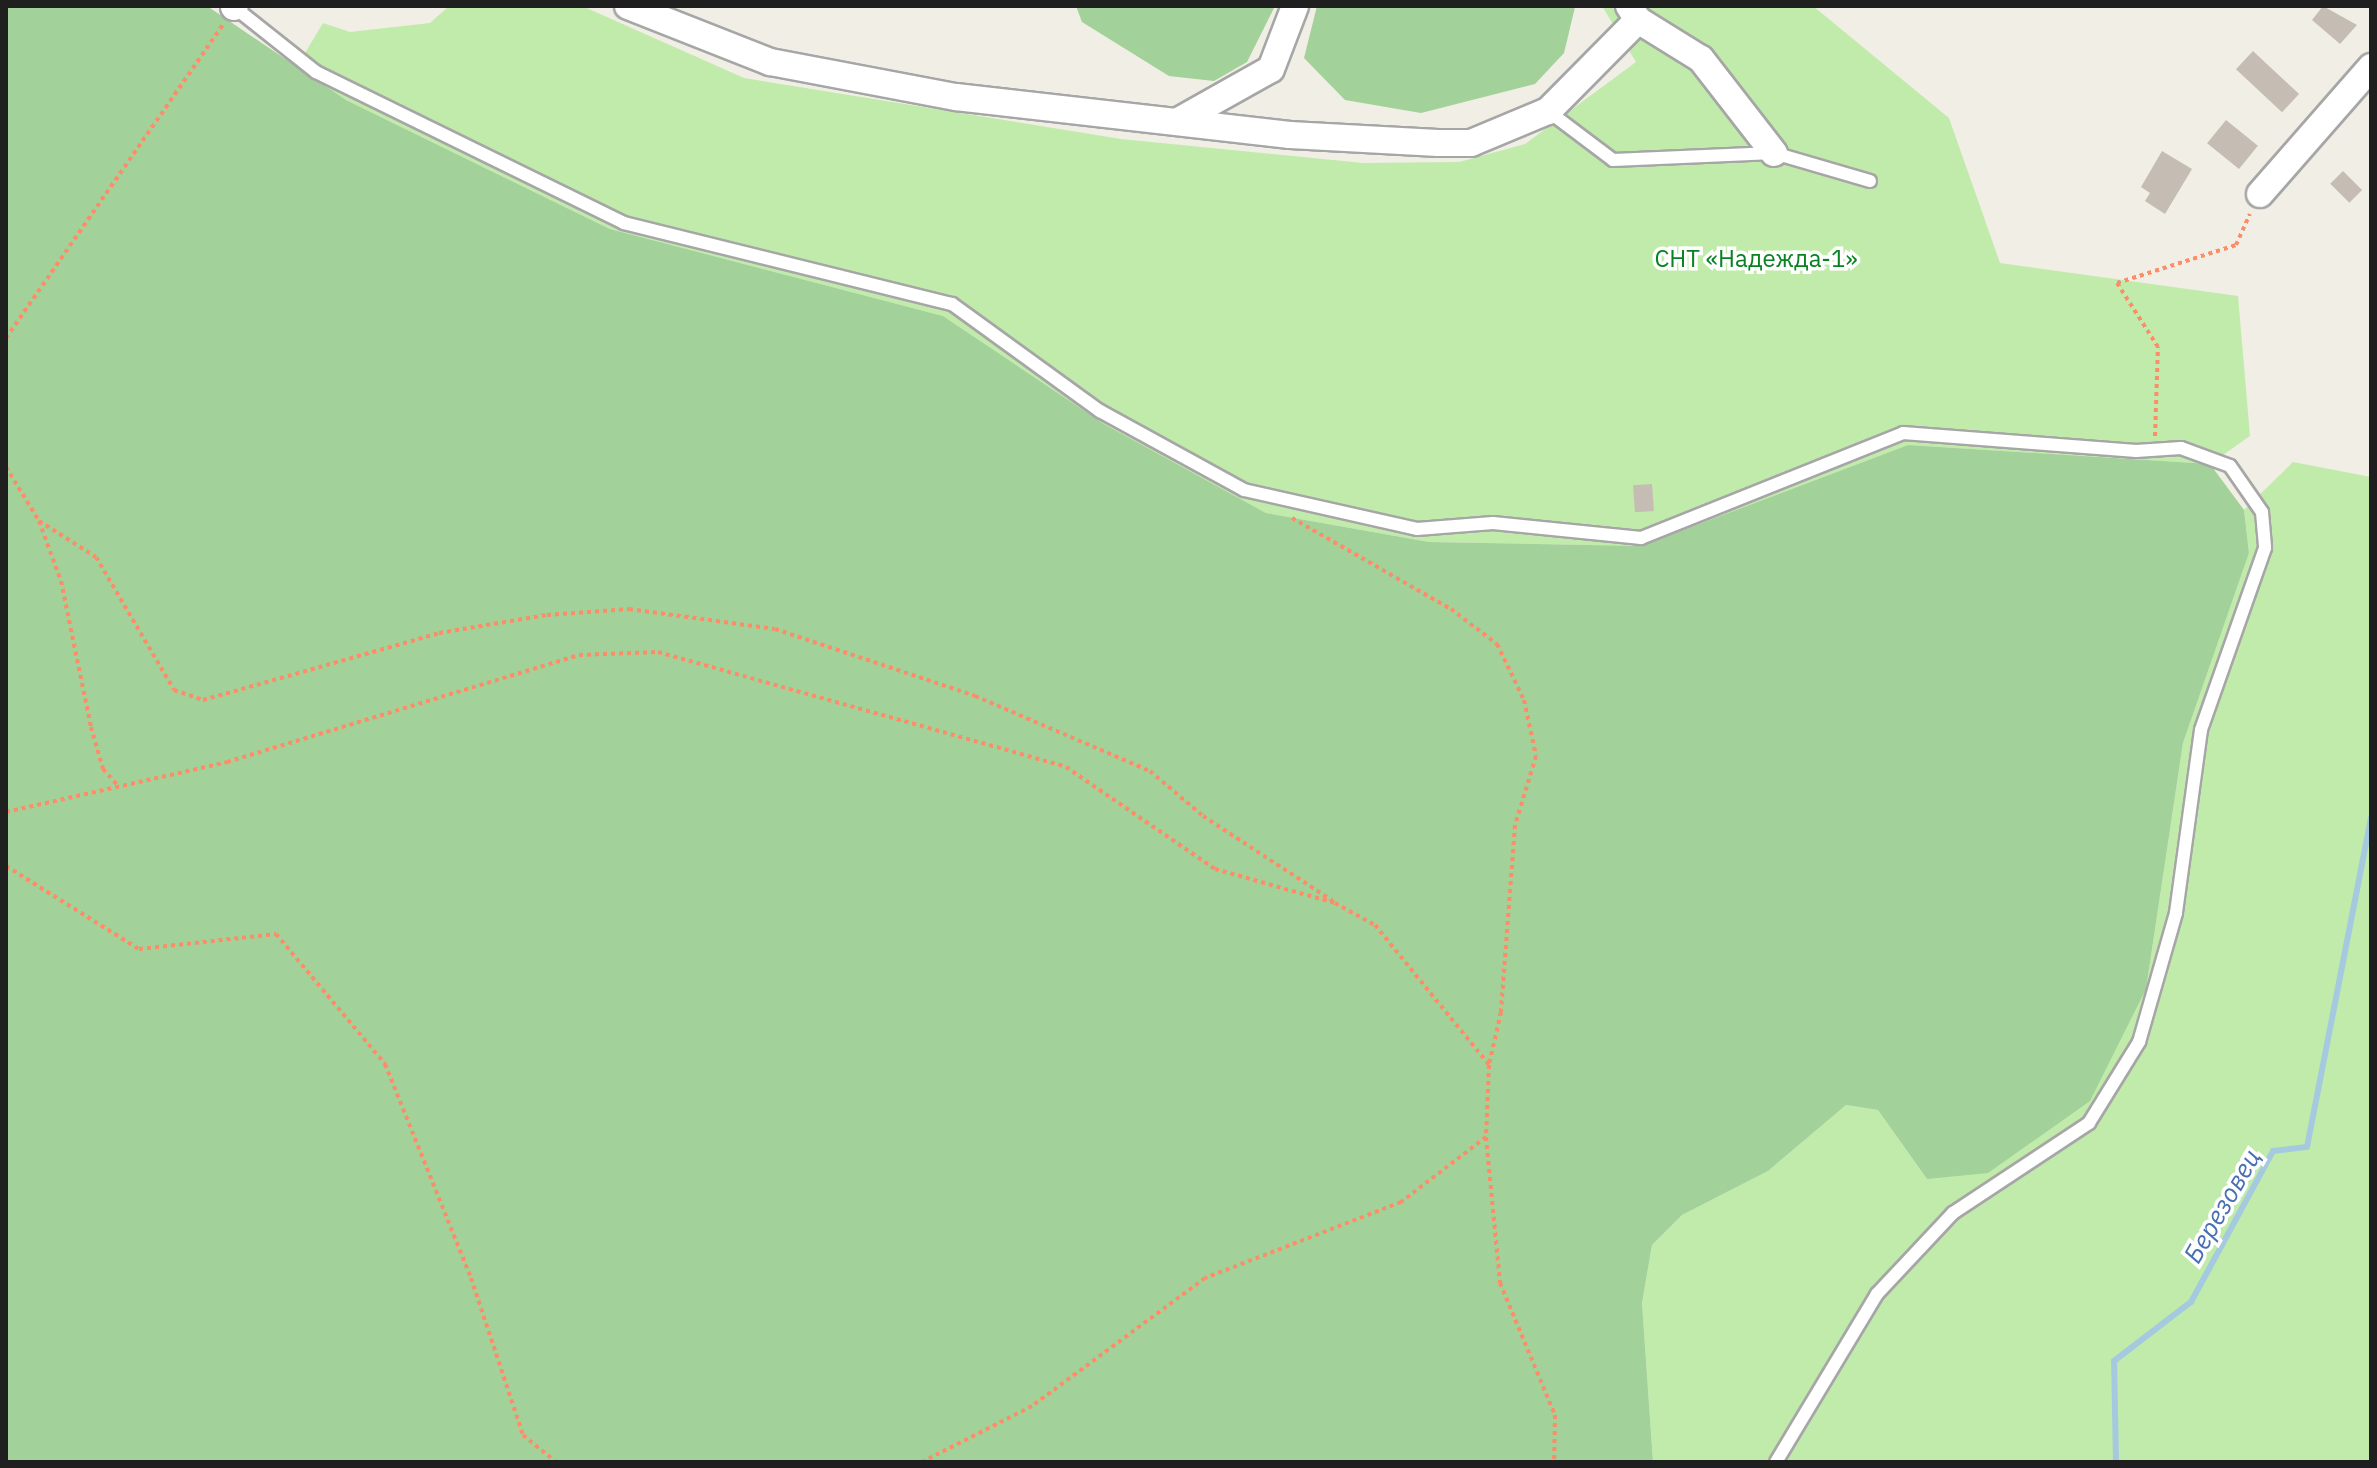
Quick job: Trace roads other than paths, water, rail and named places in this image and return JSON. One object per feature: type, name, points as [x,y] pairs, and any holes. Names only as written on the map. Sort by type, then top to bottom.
[{"type":"street","points":[[628,6],[770,62],[956,97],[1177,121],[1471,143],[1548,111],[1634,13],[1701,59],[1774,153]]},
{"type":"street","points":[[1177,121],[1271,69],[1295,6]]},
{"type":"street","points":[[2260,194],[2371,67]]},
{"type":"lane","points":[[235,7],[316,72],[624,223],[952,304],[1100,411],[1258,493],[1417,529],[1493,523],[1641,538],[1903,433],[2155,450],[2181,448],[2230,466],[2262,512],[2265,548],[2201,730],[2176,913],[2139,1042],[2089,1123],[1953,1213],[1877,1294],[1776,1462]]},
{"type":"lane","points":[[1548,111],[1613,160],[1774,153],[1870,181]]},
{"type":"waterway","name":"Березовец","points":[[2116,1462],[2114,1361],[2191,1302],[2273,1151],[2307,1147],[2371,818]]},
{"type":"park label","name":"СНТ «Надежда-1»","points":[[1756,259]]}]
